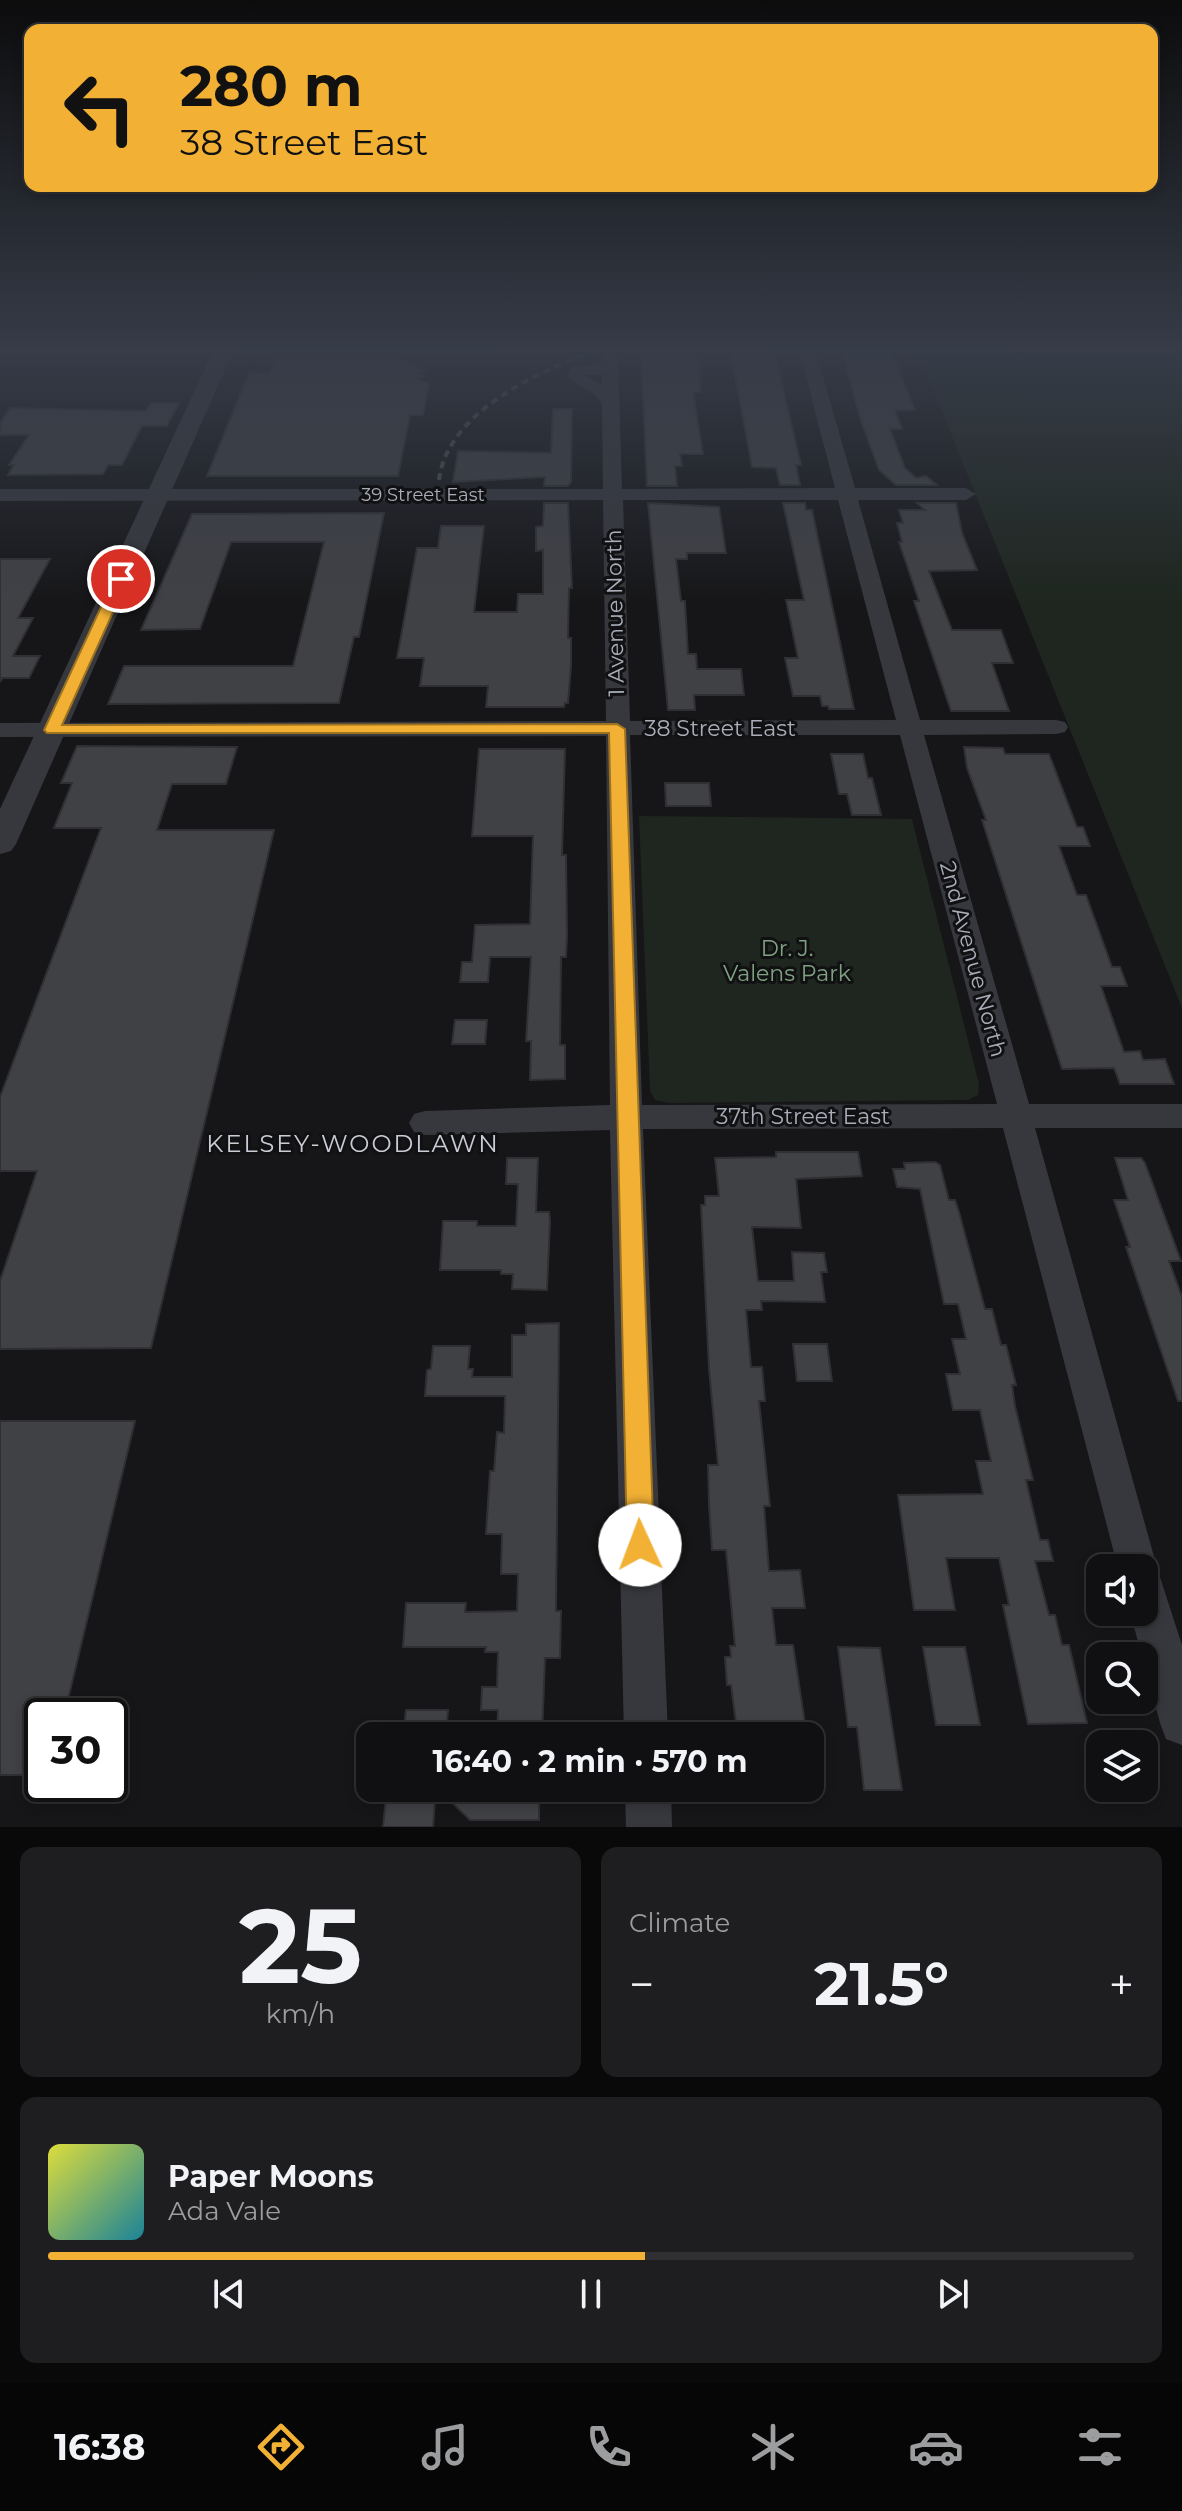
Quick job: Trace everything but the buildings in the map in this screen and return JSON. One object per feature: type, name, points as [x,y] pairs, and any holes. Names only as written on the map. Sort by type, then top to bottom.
[{"type":"street","points":[[0,844],[186,434]]},
{"type":"street","name":"1 Avenue North","points":[[611,434],[626,1117],[646,1722]]},
{"type":"street","name":"2nd Avenue North","points":[[830,434],[1135,1554]]},
{"type":"street","name":"39 Street East","points":[[0,495],[966,494]]},
{"type":"street","name":"38 Street East","points":[[0,730],[1056,727]]},
{"type":"street","name":"37th Street East","points":[[425,1123],[626,1117],[1182,1116]]},
{"type":"street","points":[[1155,1626],[1182,1723]]},
{"type":"street","points":[[648,1802],[649,1827]]},
{"type":"green space","points":[[951,434],[1182,434],[1182,1008]]},
{"type":"green space","name":"Dr. J. Valens Park","points":[[639,816],[912,819],[979,1084],[978,1095],[968,1100],[668,1103],[655,1100],[650,1091]]},
{"type":"railway","points":[[439,480],[446,455],[459,434]]},
{"type":"district","name":"KELSEY-WOODLAWN","points":[[353,1143]]},
{"type":"route","points":[[121,579],[52,730],[617,729],[640,1545]]}]
